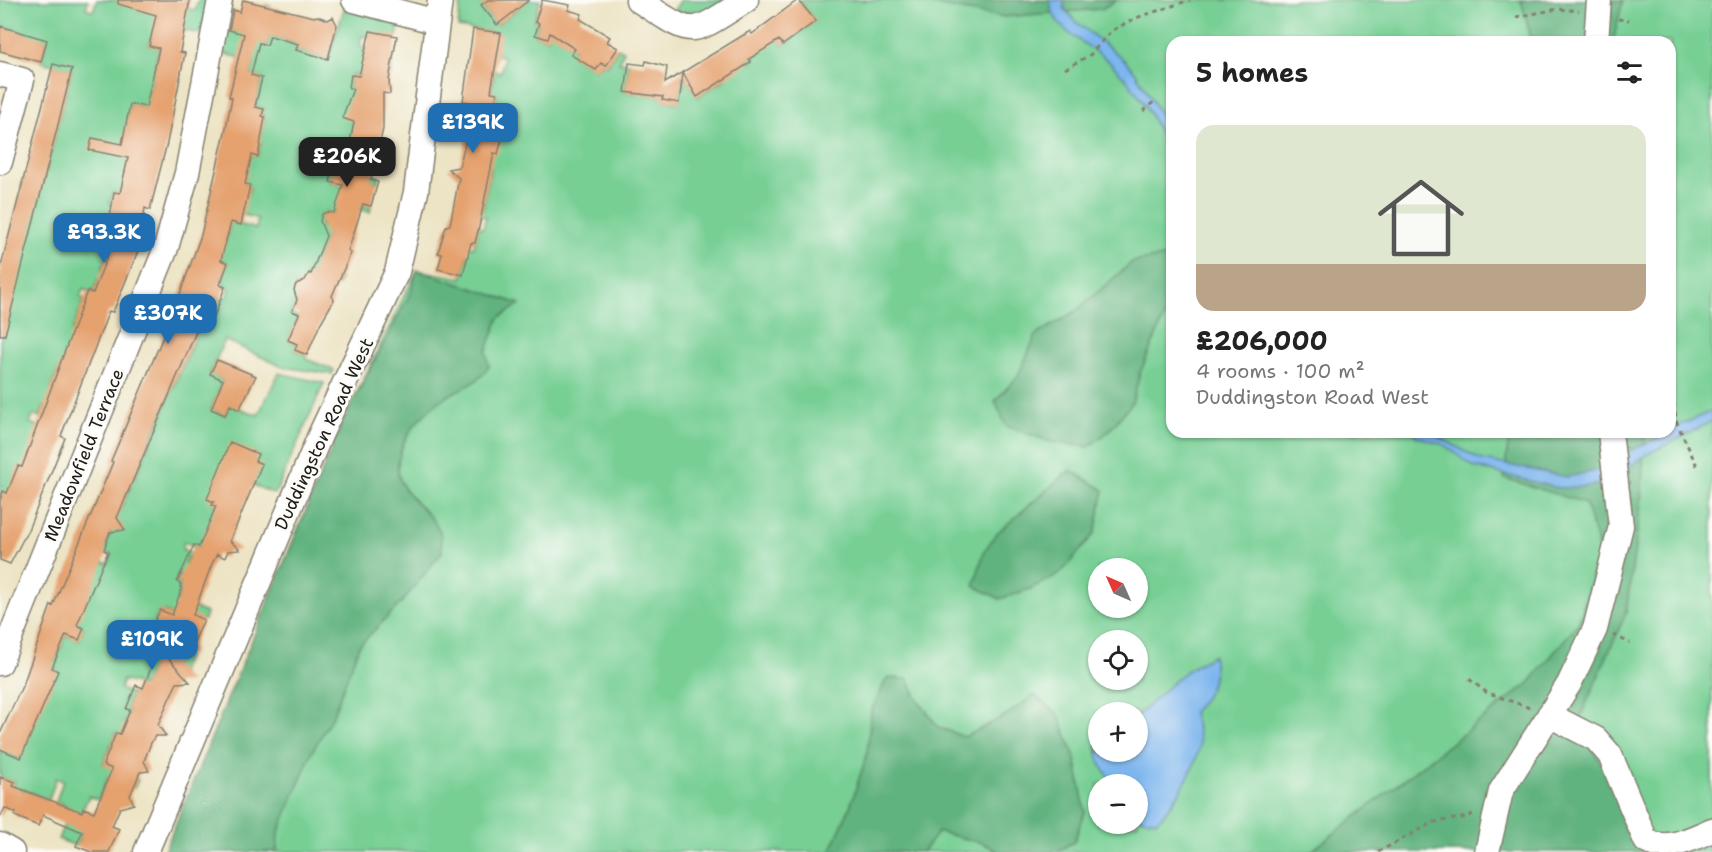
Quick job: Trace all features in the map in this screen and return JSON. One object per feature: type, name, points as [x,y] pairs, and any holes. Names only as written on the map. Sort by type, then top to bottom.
[{"type":"street","name":"Meadowfield Terrace","points":[[0,663],[166,248],[187,173],[220,0]]},
{"type":"street","points":[[354,0],[439,11]]},
{"type":"street","points":[[638,0],[680,28],[690,30],[702,28],[746,0]]},
{"type":"street","points":[[1596,36],[1598,7]]},
{"type":"street","name":"Duddingston Road West","points":[[146,852],[321,433],[398,272],[416,192],[439,11]]},
{"type":"street","points":[[0,74],[22,80],[0,162]]},
{"type":"street","points":[[1487,852],[1501,791],[1569,684],[1595,629],[1621,526],[1611,440]]},
{"type":"street","points":[[1549,715],[1596,739],[1610,755],[1646,841],[1657,848],[1667,848],[1712,830]]},
{"type":"street","points":[[0,845],[12,852]]},
{"type":"path","points":[[1065,69],[1090,55],[1111,31],[1136,18],[1190,0]]},
{"type":"path","points":[[1516,17],[1558,9],[1598,7],[1629,20]]},
{"type":"path","points":[[1143,111],[1156,100]]},
{"type":"path","points":[[1676,421],[1697,466]]},
{"type":"path","points":[[1469,680],[1486,692],[1549,715]]},
{"type":"path","points":[[1378,852],[1434,822],[1468,817],[1477,810]]},
{"type":"green space","points":[[0,0],[88,0],[86,8],[93,11],[97,0],[134,0],[195,10],[198,0],[208,0],[202,34],[164,26],[151,37],[149,45],[159,48],[146,107],[130,104],[126,125],[141,140],[107,153],[134,159],[126,176],[127,195],[113,192],[110,203],[132,208],[111,211],[106,237],[124,241],[111,246],[101,271],[112,277],[110,284],[98,279],[93,293],[83,289],[80,297],[90,301],[83,302],[72,332],[82,336],[54,378],[50,398],[51,408],[44,406],[40,417],[34,415],[30,423],[39,427],[24,468],[19,466],[16,472],[24,500],[4,492],[0,500],[0,341],[7,323],[40,192],[21,187],[23,179],[43,184],[72,69],[41,62],[47,41],[0,26]]},
{"type":"green space","points":[[461,0],[486,0],[482,6],[497,25],[519,8],[518,0],[540,0],[534,21],[539,23],[535,35],[548,39],[550,32],[575,49],[572,55],[596,70],[601,63],[607,66],[618,48],[624,51],[619,62],[629,63],[625,92],[663,97],[663,100],[678,103],[681,86],[684,86],[682,77],[684,76],[698,97],[726,79],[724,75],[751,62],[749,59],[778,39],[783,45],[815,21],[799,0],[904,0],[1101,9],[1117,0],[1712,0],[1712,852],[1650,852],[1607,766],[1557,746],[1373,852],[164,852],[343,421],[417,270],[462,278],[468,255],[457,251],[459,244],[474,247],[479,227],[483,228],[486,217],[471,213],[483,209],[491,168],[484,166],[502,139],[491,136],[496,118],[462,105],[463,101],[488,106],[496,102],[497,94],[491,92],[494,77],[489,76],[490,71],[501,72],[504,57],[497,55],[500,33],[458,27]]},
{"type":"green space","points":[[681,0],[726,0],[694,19],[674,10]]},
{"type":"green space","points":[[904,0],[1117,0],[1101,9],[1004,17]]},
{"type":"green space","points":[[1521,0],[1623,0],[1614,36],[1530,36]]},
{"type":"green space","points":[[266,5],[270,6],[261,43],[267,45],[270,36],[294,43],[305,15],[296,50],[328,59],[344,9],[400,24],[397,36],[391,37],[370,31],[369,37],[362,36],[360,46],[365,47],[363,57],[392,62],[391,74],[365,66],[364,76],[351,75],[349,88],[357,89],[356,123],[347,154],[355,156],[353,162],[334,157],[332,164],[379,177],[378,182],[333,171],[330,182],[343,185],[340,198],[371,206],[370,212],[338,203],[334,213],[322,214],[320,222],[322,227],[329,229],[314,268],[340,278],[338,285],[309,273],[304,284],[296,284],[294,290],[299,295],[291,314],[298,317],[288,340],[297,344],[295,350],[307,355],[306,359],[334,370],[332,374],[283,367],[225,340],[210,373],[223,380],[211,409],[225,415],[230,405],[258,415],[279,373],[324,383],[275,494],[236,478],[214,502],[213,505],[227,511],[199,547],[184,542],[182,549],[207,559],[188,557],[185,563],[189,565],[184,578],[178,575],[176,581],[181,584],[177,601],[206,613],[204,620],[188,622],[163,611],[159,612],[155,620],[162,626],[156,641],[188,655],[181,672],[154,661],[144,686],[123,680],[120,689],[164,707],[162,710],[130,698],[126,709],[130,710],[124,723],[142,731],[149,746],[116,733],[103,764],[138,780],[134,788],[108,777],[98,800],[89,796],[82,811],[89,815],[76,846],[58,839],[71,808],[56,801],[63,781],[56,778],[49,800],[22,789],[12,791],[15,782],[0,777],[0,751],[20,759],[57,671],[45,666],[55,662],[66,635],[79,640],[84,628],[70,623],[100,561],[108,564],[112,555],[97,549],[106,544],[112,529],[117,531],[121,529],[121,524],[103,516],[120,511],[132,484],[121,479],[123,474],[135,478],[204,316],[214,317],[221,297],[226,298],[230,289],[224,286],[222,278],[228,263],[219,259],[214,242],[225,245],[231,222],[256,229],[258,219],[238,213],[242,195],[248,196],[250,186],[245,184],[249,154],[258,156],[261,143],[256,141],[261,137],[265,117],[262,116],[264,109],[255,107],[262,78],[251,75],[254,61],[221,53],[227,29],[237,32],[239,25],[259,30]]},
{"type":"green space","points":[[1166,256],[1166,313],[1140,373],[1132,403],[1109,431],[1088,447],[1051,442],[1006,426],[995,401],[1018,376],[1036,335],[1076,311],[1132,262]]},
{"type":"green space","points":[[417,270],[520,304],[499,318],[486,352],[489,366],[485,372],[474,382],[429,410],[409,433],[401,450],[398,464],[403,486],[439,529],[442,552],[402,602],[359,646],[333,715],[311,754],[278,834],[277,852],[164,852],[343,421],[411,292]]},
{"type":"green space","points":[[1514,438],[1645,438],[1641,504],[1626,613],[1579,720],[1644,852],[1310,852],[1529,683],[1579,622],[1599,550],[1585,503],[1504,478],[1508,444]]},
{"type":"green space","points":[[1070,470],[1104,490],[1095,533],[1061,573],[1030,589],[1000,599],[974,586],[984,551],[998,532]]},
{"type":"green space","points":[[887,678],[908,679],[916,697],[938,727],[965,737],[1008,714],[1034,695],[1058,714],[1075,757],[1085,811],[1074,842],[1056,852],[999,852],[983,843],[938,832],[922,852],[830,852],[850,807],[867,754],[871,711]]},
{"type":"water","points":[[1050,0],[1064,0],[1064,8],[1075,21],[1121,57],[1136,73],[1166,124],[1166,144],[1145,105],[1130,84],[1099,54],[1064,29],[1052,12]]},
{"type":"water","points":[[1712,411],[1712,421],[1648,454],[1604,484],[1581,487],[1558,488],[1474,467],[1444,445],[1422,438],[1441,438],[1479,459],[1567,477],[1600,470],[1621,455],[1657,438],[1676,438],[1676,426]]},
{"type":"water","points":[[1213,655],[1214,671],[1211,686],[1193,712],[1199,735],[1196,758],[1188,778],[1170,806],[1157,821],[1148,819],[1148,774],[1107,774],[1100,762],[1148,762],[1148,706],[1183,673]]},
{"type":"building","points":[[118,0],[190,0],[180,52],[185,53],[167,143],[150,210],[145,208],[138,251],[113,312],[109,311],[61,436],[65,438],[28,530],[10,564],[0,560],[0,500],[3,491],[7,493],[18,466],[22,467],[87,291],[93,293],[115,236],[107,235],[114,192],[120,193],[128,158],[89,150],[92,138],[122,144],[130,104],[146,107],[159,48],[149,46],[156,15],[118,4]]},
{"type":"building","points":[[243,0],[328,20],[333,17],[337,25],[328,59],[296,50],[298,44],[270,36],[267,45],[259,43],[251,75],[262,78],[255,107],[264,109],[262,116],[265,117],[258,157],[252,155],[245,184],[250,185],[241,225],[231,222],[221,260],[228,263],[220,285],[225,287],[214,317],[204,313],[117,518],[125,530],[110,532],[104,550],[108,552],[77,625],[84,628],[79,640],[66,635],[52,668],[58,671],[21,758],[0,749],[0,734],[24,682],[51,605],[53,606],[113,462],[111,461],[175,308],[201,235],[225,132],[232,98],[229,97],[244,34],[229,30],[233,10],[240,12]]},
{"type":"building","points":[[488,0],[529,0],[497,25],[481,5]]},
{"type":"building","points":[[542,0],[570,5],[568,10],[582,14],[580,19],[610,37],[607,42],[618,48],[606,66],[601,63],[596,70],[571,55],[575,49],[550,33],[548,39],[535,35],[539,23],[535,22]]},
{"type":"building","points":[[798,0],[816,21],[783,45],[779,40],[749,59],[751,62],[697,97],[683,73],[679,103],[662,100],[663,97],[625,92],[629,63],[645,65],[646,61],[667,67],[665,83],[750,31],[752,34]]},
{"type":"building","points":[[0,26],[47,40],[41,62],[0,51]]},
{"type":"building","points":[[473,29],[501,33],[491,92],[497,93],[491,136],[502,139],[498,154],[494,153],[475,243],[471,243],[463,275],[438,269],[442,254],[438,253],[446,226],[450,225],[459,178],[448,169],[459,167],[466,140],[462,136],[464,129],[469,127],[475,103],[463,101]]},
{"type":"building","points":[[370,31],[397,36],[389,80],[390,94],[383,93],[383,129],[371,180],[378,182],[371,206],[363,204],[348,251],[351,253],[332,296],[334,300],[320,324],[307,355],[295,350],[297,344],[288,340],[299,314],[292,311],[297,300],[294,290],[296,284],[305,280],[309,273],[311,274],[326,236],[320,221],[322,214],[334,213],[343,185],[330,182],[336,158],[346,161],[354,122],[342,118],[353,89],[349,88],[351,75],[359,76]]},
{"type":"building","points":[[53,64],[72,69],[5,335],[0,335],[0,270]]},
{"type":"building","points":[[217,360],[256,376],[239,410],[230,405],[225,415],[211,409],[223,380],[210,374]]},
{"type":"building","points":[[230,442],[258,454],[255,461],[262,464],[230,541],[240,550],[228,551],[225,558],[217,554],[211,566],[193,615],[204,620],[193,644],[193,654],[168,658],[190,682],[177,683],[170,697],[158,725],[166,736],[155,736],[151,743],[144,761],[149,771],[140,772],[130,796],[134,804],[120,808],[112,826],[119,829],[109,852],[91,852],[76,846],[82,832],[43,815],[38,826],[15,816],[16,813],[5,808],[0,818],[0,777],[15,782],[13,786],[47,799],[82,812],[83,808],[94,812],[112,769],[103,765],[116,733],[120,734],[130,710],[126,709],[136,685],[143,688],[161,643],[156,641],[161,629],[155,620],[160,610],[172,615],[182,588],[177,582],[194,545],[199,547],[216,506],[212,505],[214,502],[207,499]]}]
